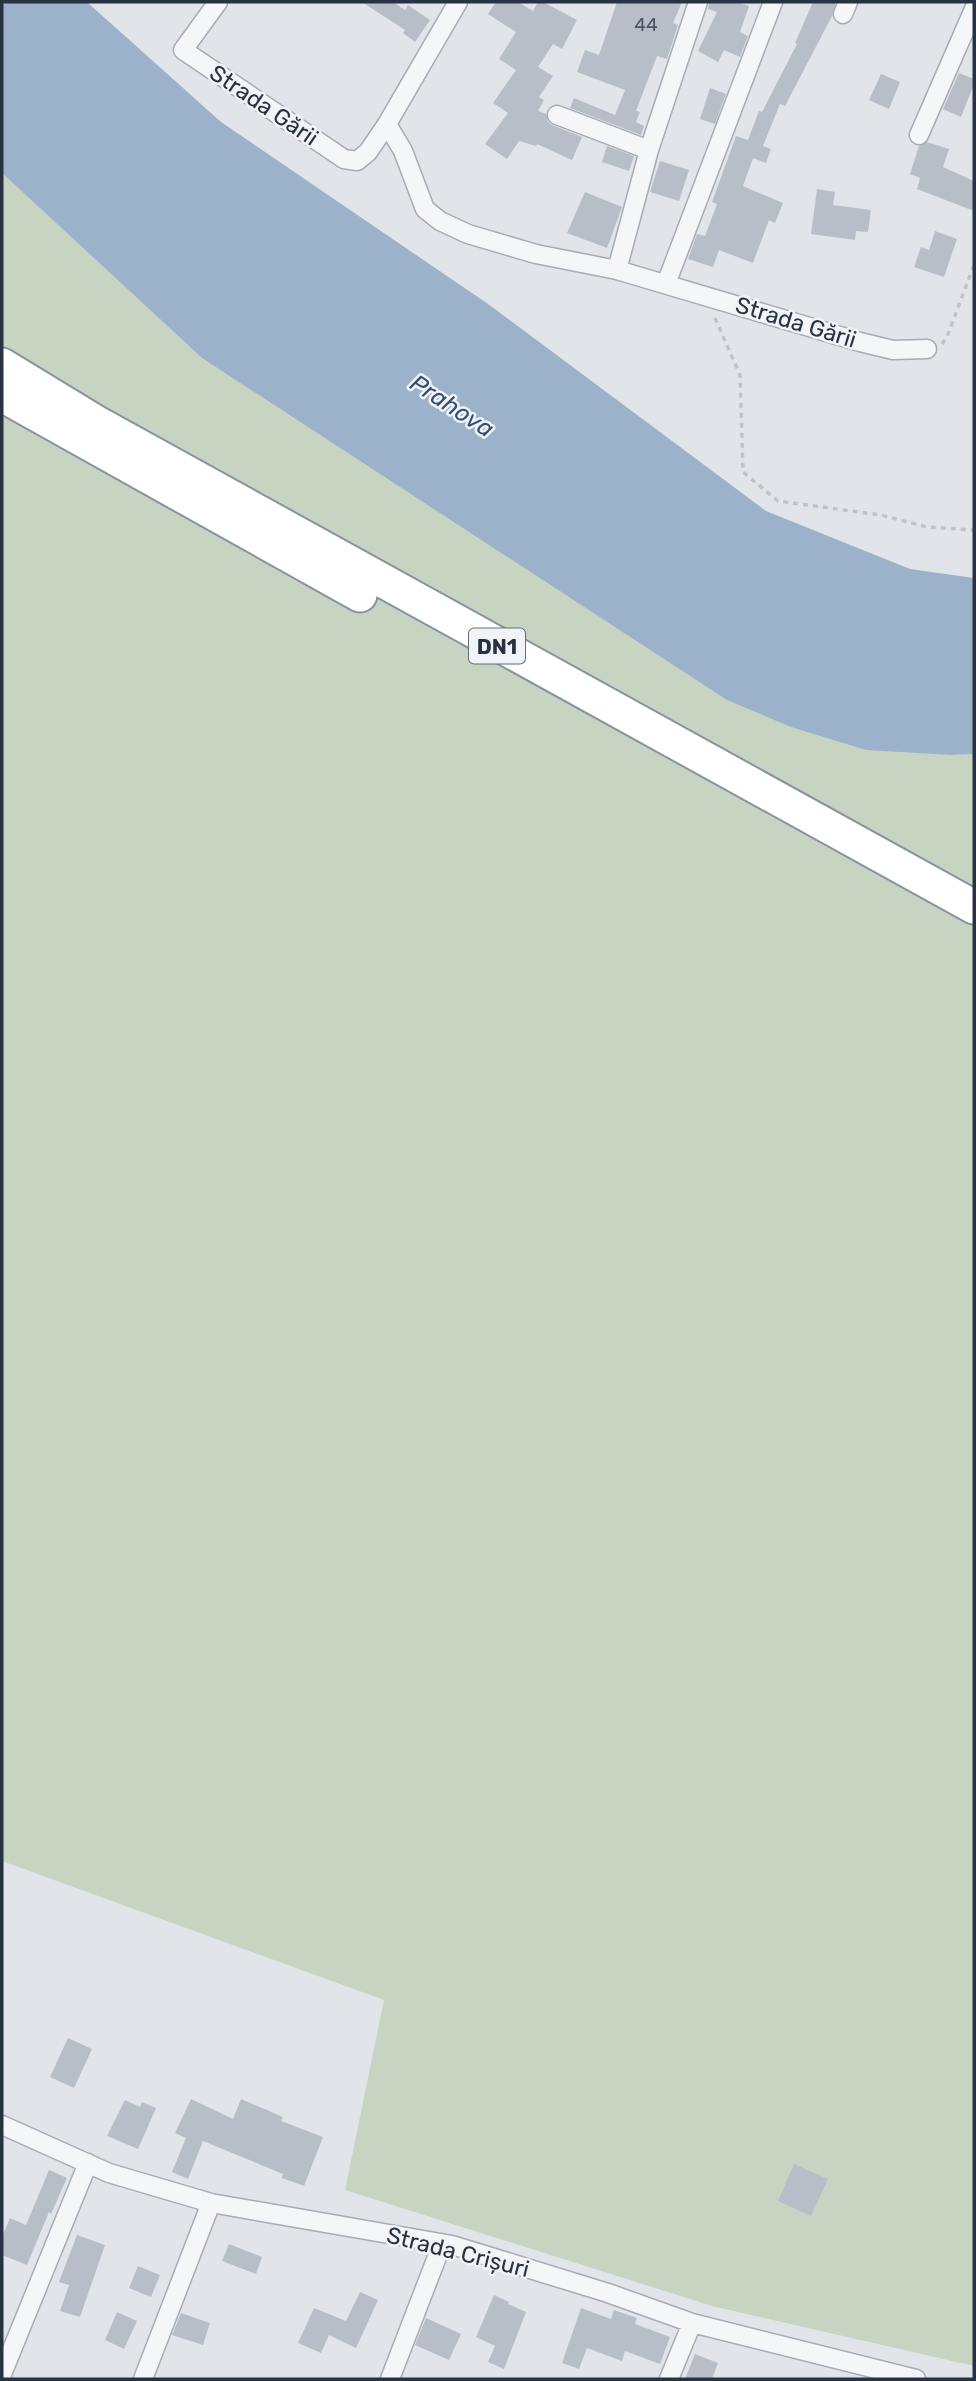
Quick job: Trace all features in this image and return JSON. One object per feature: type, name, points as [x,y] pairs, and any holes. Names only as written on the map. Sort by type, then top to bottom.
[{"type":"highway","name":"DN1","points":[[2,365],[99,424],[974,907]]},
{"type":"highway","name":"DN1","points":[[2,395],[241,530],[974,932]]},
{"type":"street","name":"Strada Gării","points":[[218,2],[183,50],[344,159],[357,160],[387,124],[458,2]]},
{"type":"street","points":[[617,270],[649,150],[698,2]]},
{"type":"street","points":[[666,284],[773,2]]},
{"type":"street","points":[[919,135],[974,9]]},
{"type":"street","points":[[557,115],[649,150]]},
{"type":"street","name":"Strada Gării","points":[[387,124],[403,150],[425,209],[440,221],[468,234],[536,254],[617,270],[860,342],[893,350],[927,349]]},
{"type":"street","name":"Strada Crișuri","points":[[2,2125],[109,2173],[211,2203],[442,2244],[608,2292],[692,2323],[916,2379]]},
{"type":"street","points":[[2,2374],[88,2163]]},
{"type":"street","points":[[143,2379],[211,2203]]},
{"type":"street","points":[[390,2379],[442,2244]]},
{"type":"street","points":[[669,2379],[692,2323]]},
{"type":"path","points":[[927,349],[940,345],[947,337],[974,265]]},
{"type":"path","points":[[705,295],[740,374],[743,472],[778,501],[881,515],[927,527],[974,530]]},
{"type":"green space","points":[[2,173],[202,358],[952,755],[974,754],[974,2366],[712,2306],[345,2190],[384,2000],[2,1861]]},
{"type":"water","name":"Prahova","points":[[2,2],[87,2],[221,122],[491,306],[766,511],[910,569],[974,578],[974,754],[866,750],[791,727],[727,700],[202,358],[2,173]]},
{"type":"building","points":[[362,2],[393,2],[405,10],[408,5],[430,20],[415,42],[403,33],[405,30]]},
{"type":"building","points":[[496,2],[518,2],[533,11],[538,2],[543,2],[577,20],[562,49],[553,44],[538,67],[553,76],[539,97],[544,100],[538,111],[546,114],[552,125],[582,137],[572,160],[537,144],[536,146],[519,141],[507,159],[485,144],[508,113],[493,103],[516,70],[499,59],[516,32],[488,14]]},
{"type":"building","points":[[617,2],[682,2],[673,23],[678,25],[667,59],[657,56],[636,111],[640,112],[636,122],[644,126],[641,135],[570,108],[574,98],[615,115],[625,90],[577,72],[585,50],[599,55]]},
{"type":"building","points":[[709,2],[737,2],[749,6],[740,32],[748,36],[740,57],[724,50],[718,62],[698,51],[717,12],[708,9]]},
{"type":"building","points":[[813,2],[836,2],[832,16],[785,106],[780,104],[763,146],[771,149],[766,163],[753,158],[743,186],[783,203],[775,223],[769,220],[753,263],[719,250],[713,267],[688,259],[697,234],[705,236],[717,204],[712,202],[736,136],[748,140],[759,111],[762,112],[797,44],[795,43]]},
{"type":"building","points":[[959,73],[974,79],[961,117],[943,109]]},
{"type":"building","points":[[881,74],[900,82],[889,109],[869,100]]},
{"type":"building","points":[[710,88],[726,94],[715,124],[700,119]]},
{"type":"building","points":[[927,142],[949,149],[943,167],[974,181],[974,211],[917,189],[920,178],[910,174],[919,146]]},
{"type":"building","points":[[607,146],[634,156],[629,171],[602,162]]},
{"type":"building","points":[[660,161],[689,170],[679,201],[650,192]]},
{"type":"building","points":[[817,189],[835,192],[833,205],[871,210],[868,232],[856,231],[855,240],[811,234]]},
{"type":"building","points":[[585,192],[622,207],[607,248],[567,233]]},
{"type":"building","points":[[935,231],[957,239],[944,277],[914,267],[921,247],[929,250]]},
{"type":"building","points":[[68,2038],[92,2049],[74,2088],[50,2077]]},
{"type":"building","points":[[191,2099],[233,2119],[241,2099],[283,2117],[281,2121],[323,2137],[304,2186],[282,2178],[283,2174],[203,2141],[188,2179],[172,2172],[186,2138],[175,2133]]},
{"type":"building","points":[[125,2100],[140,2107],[142,2102],[156,2108],[138,2149],[107,2136]]},
{"type":"building","points":[[794,2164],[828,2179],[811,2216],[778,2201]]},
{"type":"building","points":[[49,2170],[67,2178],[51,2214],[49,2212],[27,2265],[2,2255],[2,2237],[10,2218],[26,2225]]},
{"type":"building","points":[[77,2235],[105,2245],[80,2317],[60,2311],[69,2285],[59,2282]]},
{"type":"building","points":[[229,2244],[262,2257],[256,2274],[222,2261]]},
{"type":"building","points":[[138,2266],[160,2275],[151,2297],[129,2288]]},
{"type":"building","points":[[360,2292],[378,2300],[356,2348],[329,2335],[321,2353],[298,2343],[314,2308],[346,2321]]},
{"type":"building","points":[[494,2295],[526,2312],[504,2369],[488,2362],[495,2346],[476,2337]]},
{"type":"building","points":[[581,2308],[611,2319],[614,2310],[637,2318],[635,2324],[670,2337],[660,2364],[625,2351],[622,2361],[587,2348],[579,2369],[562,2363]]},
{"type":"building","points":[[117,2312],[137,2321],[124,2349],[105,2340]]},
{"type":"building","points":[[181,2313],[210,2323],[203,2345],[172,2335]]},
{"type":"building","points":[[426,2318],[461,2334],[449,2360],[415,2345]]},
{"type":"building","points":[[695,2354],[718,2363],[712,2379],[685,2379]]}]
